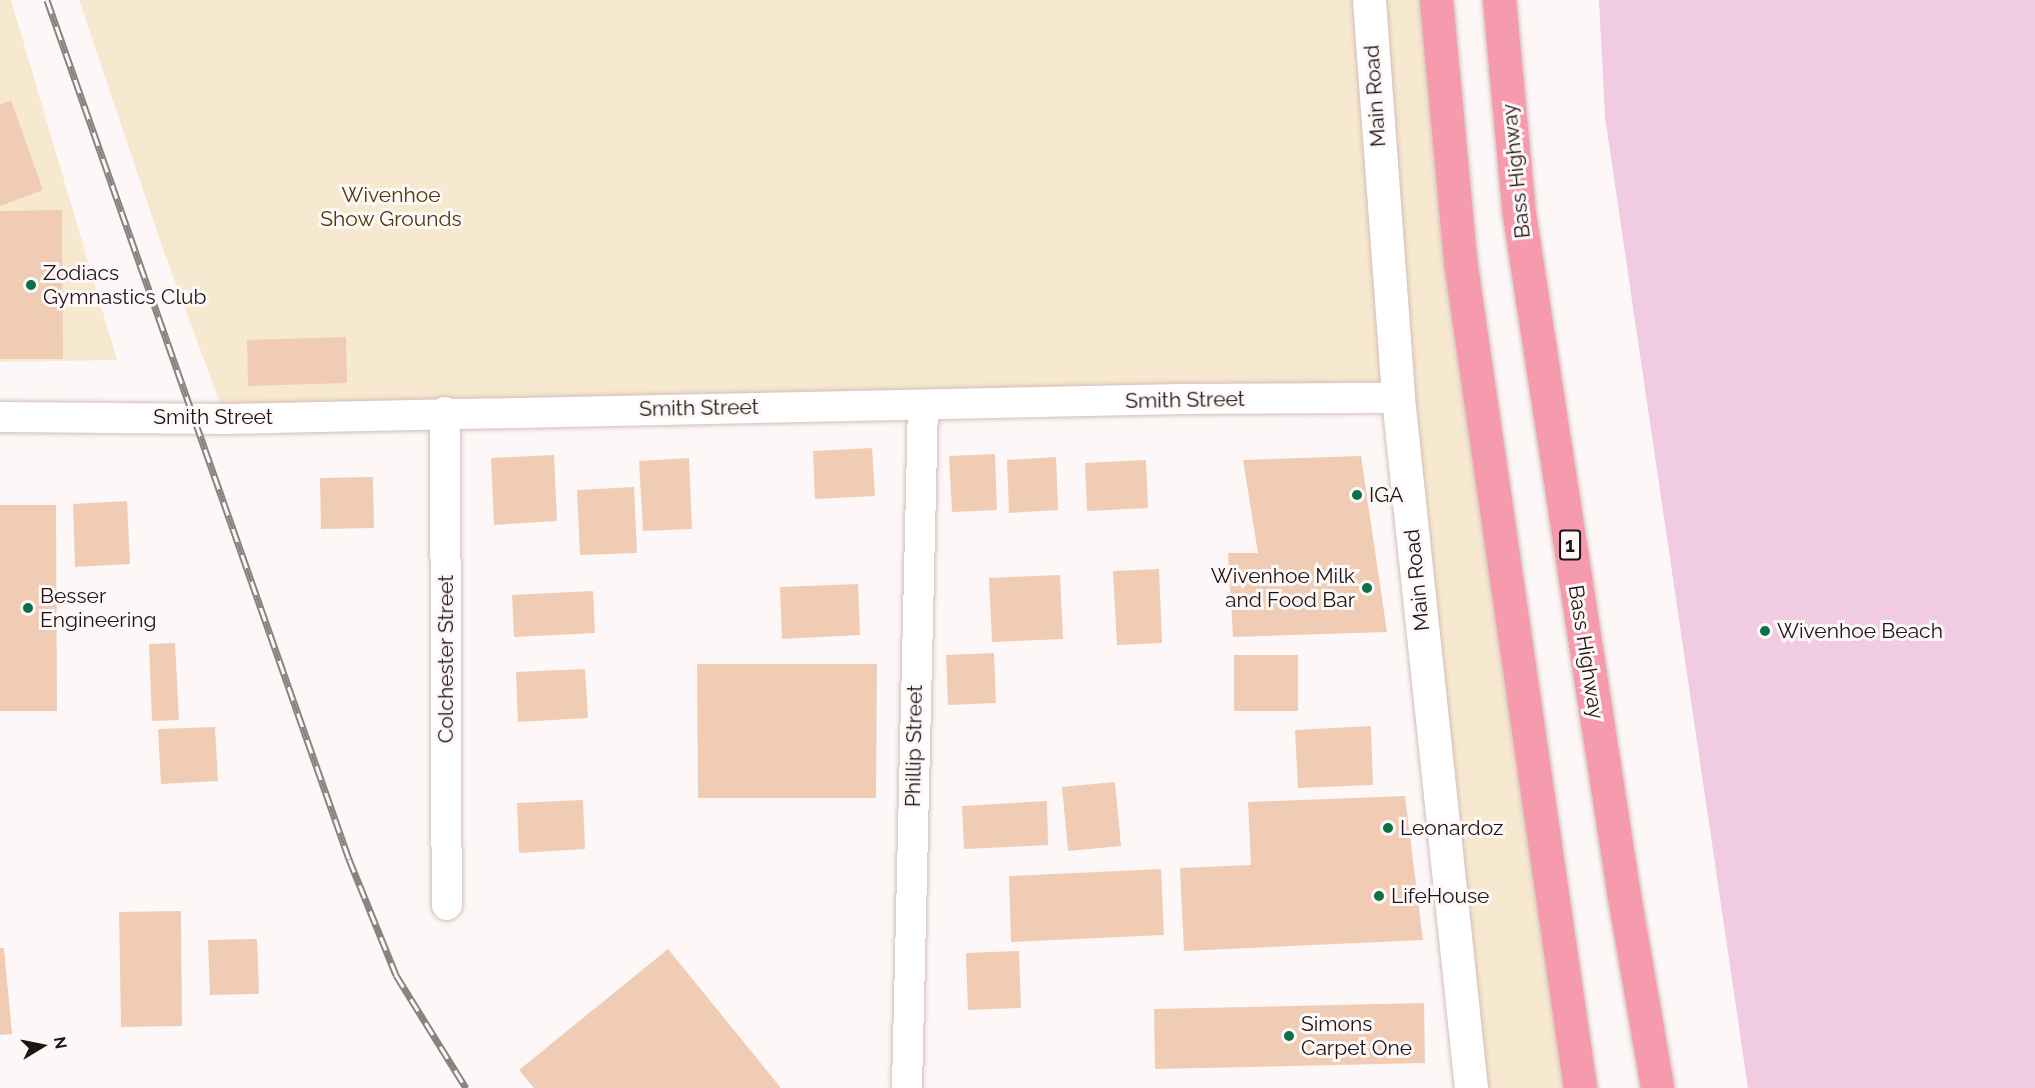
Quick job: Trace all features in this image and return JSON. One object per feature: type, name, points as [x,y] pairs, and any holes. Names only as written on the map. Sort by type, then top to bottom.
[{"type":"highway","points":[[1436,0],[1461,267],[1580,1088]]},
{"type":"highway","name":"Bass Highway","points":[[1499,0],[1520,214],[1624,896],[1657,1088]]},
{"type":"street","name":"Main Road","points":[[1369,0],[1398,398],[1471,1088]]},
{"type":"street","name":"Smith Street","points":[[0,417],[196,419],[446,412],[1398,398]]},
{"type":"street","name":"Phillip Street","points":[[907,1088],[923,405]]},
{"type":"street","name":"Colchester Street","points":[[446,412],[447,905]]},
{"type":"green space","points":[[0,0],[11,0],[117,360],[0,362]]},
{"type":"green space","name":"Wivenhoe Show Grounds","points":[[79,0],[1436,0],[1580,1088],[1471,1088],[1398,398],[226,419],[164,252]]},
{"type":"shaded area","points":[[1599,0],[2035,0],[2035,1088],[1748,1088],[1605,117]]},
{"type":"building","points":[[11,100],[43,190],[0,206],[0,105]]},
{"type":"building","name":"Zodiacs Gymnastics Club","points":[[62,210],[63,359],[0,359],[0,211]]},
{"type":"building","points":[[346,337],[347,383],[248,386],[247,340]]},
{"type":"building","points":[[872,448],[875,496],[815,499],[813,451]]},
{"type":"building","points":[[995,454],[997,510],[952,512],[949,456]]},
{"type":"building","points":[[554,455],[557,521],[494,525],[491,458]]},
{"type":"building","points":[[1361,456],[1387,632],[1233,637],[1228,553],[1258,553],[1243,460]]},
{"type":"building","points":[[1056,457],[1058,510],[1009,513],[1007,460]]},
{"type":"building","points":[[689,458],[692,529],[643,531],[639,461]]},
{"type":"building","points":[[1146,460],[1148,508],[1087,511],[1085,463]]},
{"type":"building","points":[[373,477],[374,528],[321,529],[320,478]]},
{"type":"building","points":[[634,487],[637,553],[580,555],[577,490]]},
{"type":"building","points":[[127,501],[130,564],[75,567],[73,504]]},
{"type":"building","name":"Besser Engineering","points":[[0,505],[56,505],[57,711],[0,711]]},
{"type":"building","points":[[1159,569],[1162,643],[1117,645],[1113,571]]},
{"type":"building","points":[[1060,575],[1063,639],[992,642],[989,578]]},
{"type":"building","points":[[858,584],[860,635],[782,639],[780,587]]},
{"type":"building","points":[[593,591],[595,633],[514,637],[512,595]]},
{"type":"building","points":[[175,643],[179,720],[152,721],[149,644]]},
{"type":"building","points":[[994,653],[996,703],[948,705],[946,655]]},
{"type":"building","points":[[1234,655],[1298,655],[1298,711],[1234,711]]},
{"type":"building","points":[[697,664],[877,664],[876,798],[698,798]]},
{"type":"building","points":[[585,669],[588,718],[518,722],[516,672]]},
{"type":"building","points":[[1371,726],[1373,785],[1298,788],[1295,730]]},
{"type":"building","points":[[215,727],[218,781],[161,784],[158,729]]},
{"type":"building","points":[[1115,782],[1121,846],[1068,851],[1062,787]]},
{"type":"building","points":[[1405,796],[1423,940],[1184,951],[1180,868],[1251,865],[1248,802]]},
{"type":"building","points":[[583,800],[585,849],[519,853],[517,803]]},
{"type":"building","points":[[1047,801],[1048,845],[964,849],[962,806]]},
{"type":"building","points":[[1161,869],[1164,935],[1011,942],[1009,876]]},
{"type":"building","points":[[181,911],[182,1026],[121,1027],[119,912]]},
{"type":"building","points":[[257,939],[259,994],[210,995],[208,940]]},
{"type":"building","points":[[0,948],[4,948],[12,1034],[0,1035]]},
{"type":"building","points":[[668,949],[781,1088],[534,1088],[519,1070]]},
{"type":"building","points":[[1019,951],[1021,1008],[968,1010],[966,953]]},
{"type":"building","name":"Simons Carpet One","points":[[1424,1003],[1425,1063],[1155,1069],[1154,1009]]},
{"type":"railway","points":[[47,0],[349,859],[396,975],[466,1088]]},
{"type":"place","name":"Zodiacs Gymnastics Club","points":[[31,285]]},
{"type":"place","name":"IGA","points":[[1357,495]]},
{"type":"place","name":"Wivenhoe Milk and Food Bar","points":[[1367,588]]},
{"type":"place","name":"Besser Engineering","points":[[28,608]]},
{"type":"place","name":"Wivenhoe Beach","points":[[1765,631]]},
{"type":"place","name":"Leonardoz","points":[[1388,828]]},
{"type":"place","name":"LifeHouse","points":[[1379,896]]},
{"type":"place","name":"Simons Carpet One","points":[[1289,1036]]}]
